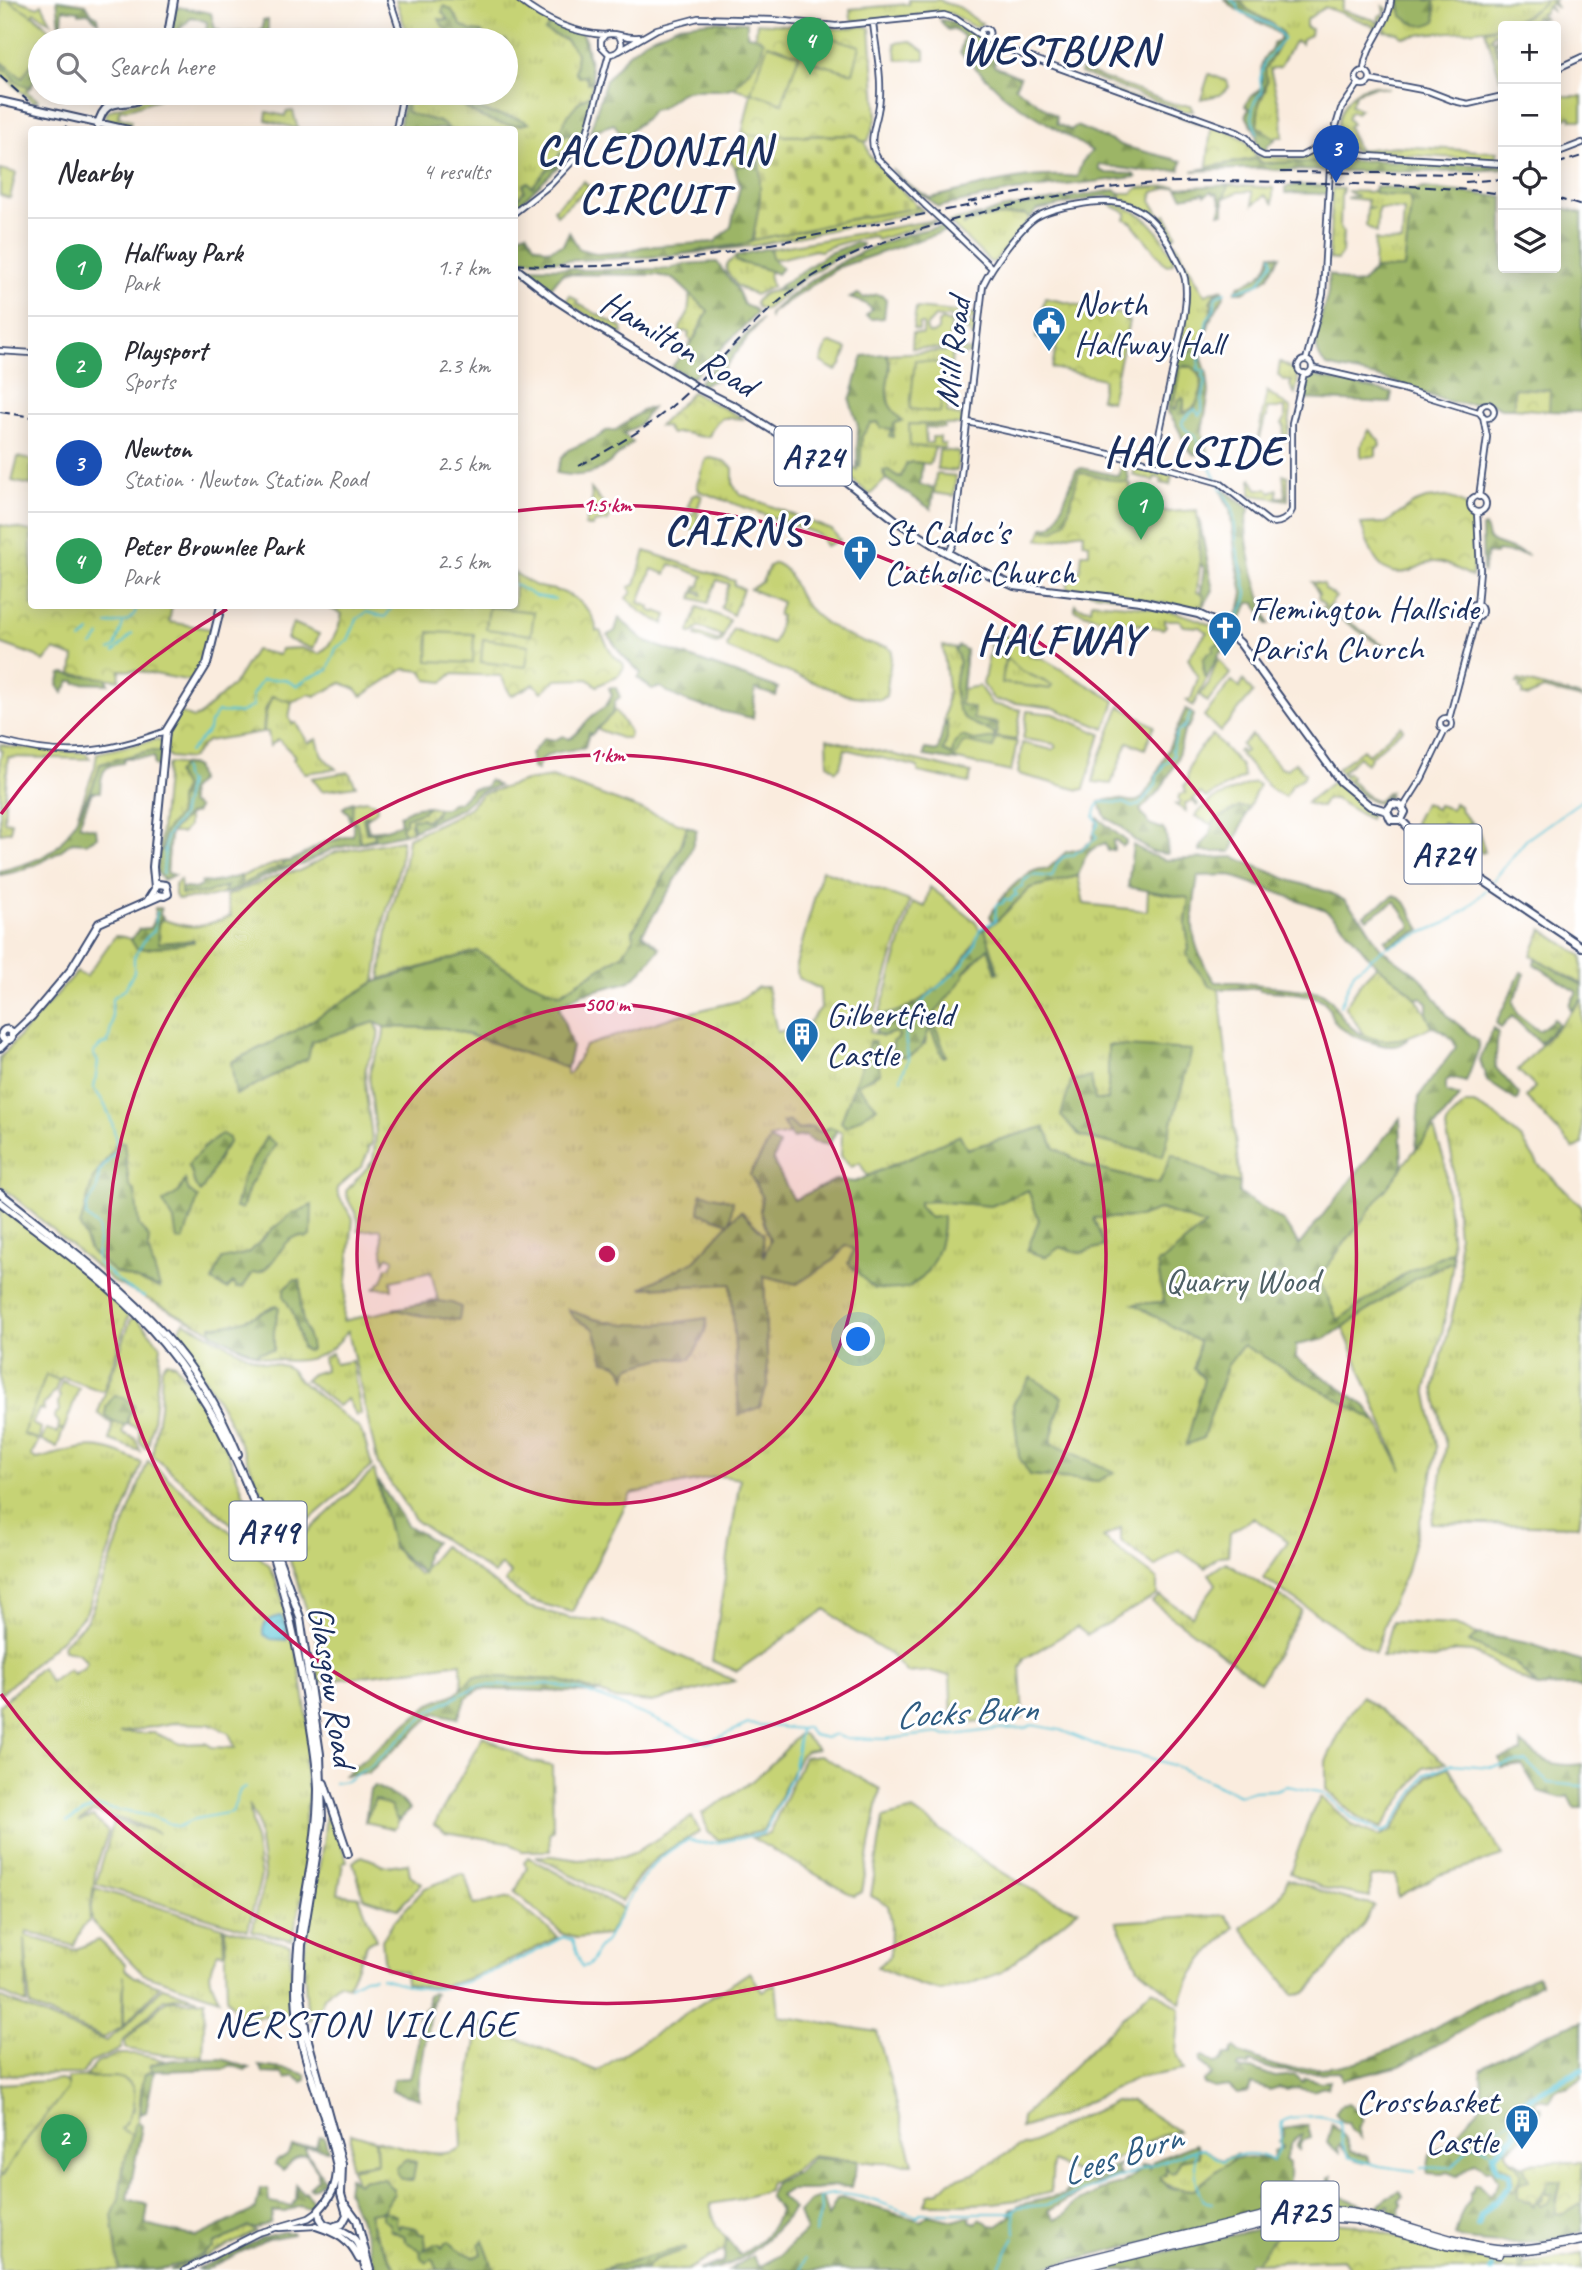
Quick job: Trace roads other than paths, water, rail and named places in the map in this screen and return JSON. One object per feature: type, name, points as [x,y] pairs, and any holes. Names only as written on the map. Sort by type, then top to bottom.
[{"type":"highway","name":"A725","points":[[1046,2270],[1264,2216],[1305,2210],[1359,2214],[1465,2243],[1499,2249],[1528,2249],[1582,2240]]},
{"type":"highway","name":"A725","points":[[1070,2270],[1263,2222],[1306,2216],[1354,2219],[1486,2253],[1547,2251],[1582,2240]]},
{"type":"main road","points":[[168,28],[174,0]]},
{"type":"main road","points":[[0,102],[98,126],[101,112],[109,105]]},
{"type":"main road","name":"Hamilton Road","points":[[518,270],[556,300],[596,326],[698,388],[736,407],[812,455],[887,514],[1010,584],[1158,604],[1198,614],[1219,624],[1240,643],[1341,782],[1370,806],[1387,811],[1391,820],[1401,820],[1417,836],[1582,947]]},
{"type":"main road","points":[[0,1047],[7,1036],[32,1016],[70,971],[99,923],[148,900],[158,890],[154,876],[166,731],[207,664],[220,609]]},
{"type":"main road","name":"A724","points":[[1387,811],[1395,803],[1403,808],[1404,815],[1401,820]]},
{"type":"main road","name":"Glasgow Road","points":[[0,1193],[147,1316],[183,1357],[220,1416],[242,1463],[300,1617],[322,1778],[321,1833],[302,1945],[300,1988],[306,2033],[342,2164],[328,2201]]},
{"type":"main road","name":"Glasgow Road","points":[[0,1202],[134,1311],[163,1343],[201,1394],[236,1459],[287,1601],[312,1735],[317,1779],[317,1811],[297,1946],[296,1986],[302,2037],[340,2174],[340,2192],[344,2204]]},
{"type":"main road","points":[[322,1778],[348,1854]]},
{"type":"main road","points":[[328,2201],[336,2200],[344,2204]]},
{"type":"main road","name":"A749","points":[[319,2211],[328,2201]]},
{"type":"main road","name":"A749","points":[[331,2226],[346,2218],[344,2204]]},
{"type":"main road","name":"A749","points":[[344,2204],[356,2217],[367,2270]]},
{"type":"main road","points":[[319,2211],[321,2220],[350,2234],[361,2245]]},
{"type":"main road","points":[[317,2226],[346,2239],[367,2270]]},
{"type":"street","points":[[390,0],[399,28]]},
{"type":"street","points":[[519,0],[562,26],[605,35],[614,33],[628,38],[643,36]]},
{"type":"street","points":[[1359,83],[1357,76],[1364,71],[1370,47],[1389,15],[1391,0]]},
{"type":"street","points":[[609,54],[671,24],[698,18],[774,20],[836,26],[944,15],[956,19],[991,42],[1237,132],[1247,138],[1258,153],[1264,156],[1301,156],[1324,145]]},
{"type":"street","points":[[873,23],[879,97],[873,151],[878,159],[992,268]]},
{"type":"street","points":[[588,31],[609,54]]},
{"type":"street","points":[[601,44],[605,35]]},
{"type":"street","points":[[619,36],[622,42],[619,51]]},
{"type":"street","points":[[518,210],[551,184],[582,151],[609,54]]},
{"type":"street","points":[[1561,67],[1582,57]]},
{"type":"street","points":[[1364,71],[1369,74],[1370,80]]},
{"type":"street","points":[[1359,83],[1366,84],[1370,80]]},
{"type":"street","points":[[1370,80],[1428,91],[1468,104],[1498,98]]},
{"type":"street","points":[[1333,136],[1341,109],[1359,83]]},
{"type":"street","points":[[397,126],[401,105]]},
{"type":"street","points":[[1324,145],[1325,138],[1333,136]]},
{"type":"street","points":[[1333,136],[1337,139],[1338,146]]},
{"type":"street","points":[[1561,151],[1582,143]]},
{"type":"street","points":[[1324,145],[1331,150]]},
{"type":"street","points":[[1331,150],[1338,146]]},
{"type":"street","points":[[1338,146],[1367,156],[1498,164]]},
{"type":"street","points":[[1306,360],[1323,294],[1331,150]]},
{"type":"street","name":"Mill Road","points":[[950,551],[983,285],[992,268],[1032,220],[1042,214],[1067,206],[1109,200],[1128,204],[1147,215],[1158,226],[1182,271],[1185,291],[1182,327],[1153,464]]},
{"type":"street","points":[[0,351],[28,353]]},
{"type":"street","points":[[1306,360],[1312,368]]},
{"type":"street","points":[[1304,373],[1298,366],[1306,360]]},
{"type":"street","points":[[1304,373],[1309,373],[1312,368]]},
{"type":"street","points":[[1312,368],[1403,388],[1490,417]]},
{"type":"street","points":[[968,422],[1153,464],[1220,484],[1272,523],[1283,520],[1290,514],[1292,423],[1304,373]]},
{"type":"street","points":[[1479,497],[1486,459],[1487,428],[1494,411],[1486,405],[1482,413],[1487,428]]},
{"type":"street","points":[[1477,512],[1483,509],[1485,504],[1479,497]]},
{"type":"street","points":[[1477,512],[1471,509],[1470,503],[1473,498],[1479,497]]},
{"type":"street","points":[[1403,808],[1425,772],[1444,730],[1440,726],[1441,721],[1449,719],[1476,618],[1482,611],[1477,605],[1480,570],[1477,512]]},
{"type":"street","points":[[1476,618],[1472,617],[1469,611],[1471,606],[1477,605]]},
{"type":"street","points":[[0,741],[49,752],[91,752],[131,744],[166,731]]},
{"type":"street","points":[[185,2270],[272,2228],[312,2217],[319,2211]]},
{"type":"street","points":[[272,2228],[331,2226]]},
{"type":"water","points":[[281,1616],[286,1625],[287,1640],[271,1639],[263,1634],[268,1621]]},
{"type":"waterway","points":[[1231,0],[1238,6],[1239,11],[1273,26],[1284,38],[1264,63],[1260,79],[1262,92],[1252,112],[1258,134]]},
{"type":"waterway","points":[[1236,291],[1259,283],[1273,262],[1272,256]]},
{"type":"waterway","points":[[1216,480],[1195,436],[1182,424],[1195,409],[1199,415],[1202,411],[1206,381],[1203,376],[1205,371],[1198,369],[1207,319],[1214,310],[1216,296],[1225,292]]},
{"type":"waterway","points":[[1219,485],[1233,509],[1237,549],[1247,593],[1233,627]]},
{"type":"waterway","points":[[518,586],[535,596],[555,599]]},
{"type":"waterway","points":[[107,624],[124,622],[136,611],[135,609]]},
{"type":"waterway","points":[[189,752],[209,730],[210,723],[218,712],[240,713],[253,706],[252,695],[262,680],[284,679],[297,686],[328,670],[336,648],[348,640],[357,619],[367,612],[385,617],[391,609]]},
{"type":"waterway","points":[[110,650],[115,647],[123,624]]},
{"type":"waterway","points":[[81,640],[90,632]]},
{"type":"waterway","points":[[114,652],[132,634]]},
{"type":"waterway","points":[[92,646],[100,636]]},
{"type":"waterway","points":[[901,1079],[908,1059],[906,1032],[911,1019],[926,998],[963,964],[980,929],[995,921],[996,905],[1003,903],[1004,899],[1011,901],[1012,897],[1017,895],[1014,891],[1029,877],[1052,877],[1057,863],[1063,857],[1073,855],[1097,838],[1094,832],[1099,823],[1094,817],[1098,804],[1123,803],[1132,807],[1139,805],[1156,785],[1162,766],[1174,756],[1172,750],[1177,733],[1186,725],[1190,714]]},
{"type":"waterway","points":[[163,874],[166,837],[181,817],[188,782],[183,768]]},
{"type":"waterway","points":[[1493,881],[1526,840],[1582,800]]},
{"type":"waterway","points":[[1387,947],[1446,923],[1467,909],[1487,889]]},
{"type":"waterway","points":[[144,1297],[127,1288],[96,1262],[99,1228],[86,1216],[87,1206],[97,1190],[99,1172],[117,1150],[110,1118],[94,1089],[98,1062],[93,1053],[101,1045],[108,1043],[112,1022],[112,998],[125,989],[134,972],[134,957],[154,931],[157,912]]},
{"type":"waterway","points":[[1340,1006],[1354,972],[1384,948]]},
{"type":"waterway","name":"Cocks Burn","points":[[334,1783],[346,1781],[372,1765],[430,1711],[477,1686],[549,1684],[584,1691],[707,1743],[748,1724],[801,1729],[806,1727],[813,1735],[826,1738],[836,1735],[844,1738],[886,1739],[939,1733],[946,1736],[1032,1725],[1060,1730],[1104,1748],[1175,1766],[1240,1795],[1286,1786],[1324,1793],[1352,1819],[1382,1832],[1390,1828],[1426,1774],[1452,1764],[1491,1767],[1526,1761],[1548,1783],[1582,1786]]},
{"type":"waterway","points":[[381,1978],[420,1988],[447,1987],[499,1969],[563,1937],[572,1940],[582,1967],[589,1965],[639,1882],[649,1869],[674,1848],[689,1840],[716,1843],[762,1834],[793,1774],[800,1729]]},
{"type":"waterway","name":"Cocks Burn","points":[[67,1822],[96,1806],[151,1816],[178,1827],[195,1819],[232,1812],[240,1790],[246,1788]]},
{"type":"waterway","points":[[350,1986],[364,1978],[374,1977]]},
{"type":"waterway","points":[[1478,2226],[1481,2216],[1510,2186],[1509,2174],[1497,2169],[1493,2155],[1516,2134],[1515,2116],[1521,2102],[1582,2069]]},
{"type":"waterway","name":"Lees Burn","points":[[815,2233],[821,2211],[820,2197],[831,2194],[869,2199],[918,2217],[920,2213],[1010,2213],[1018,2207],[1046,2205],[1196,2149],[1203,2149],[1222,2161],[1247,2154],[1260,2155],[1272,2161],[1280,2148],[1282,2122],[1292,2118],[1319,2116],[1340,2122],[1342,2144],[1349,2157],[1380,2166],[1415,2171]]},
{"type":"waterway","points":[[1486,2146],[1489,2128],[1501,2127],[1515,2119]]},
{"type":"waterway","name":"Lees Burn","points":[[1421,2168],[1452,2167],[1472,2144],[1494,2152]]},
{"type":"waterway","points":[[1195,2150],[1198,2189],[1204,2201],[1212,2203]]},
{"type":"waterway","points":[[1014,2210],[1015,2233]]},
{"type":"waterway","points":[[997,2270],[1014,2237]]},
{"type":"waterway","name":"Lees Burn","points":[[801,2270],[805,2259]]},
{"type":"railway","points":[[0,76],[28,101]]},
{"type":"railway","points":[[1561,162],[1582,156]]},
{"type":"railway","points":[[1281,172],[1477,174]]},
{"type":"railway","points":[[1465,182],[1498,179]]},
{"type":"railway","points":[[579,466],[662,415],[771,309],[807,280],[860,252],[934,225],[1048,198],[1167,182],[1369,184],[1498,194]]},
{"type":"railway","points":[[968,202],[1034,190]]},
{"type":"railway","points":[[1561,200],[1582,206]]},
{"type":"railway","points":[[709,256],[977,204]]},
{"type":"railway","points":[[518,264],[615,265],[716,255]]},
{"type":"railway","points":[[0,412],[28,416]]},
{"type":"place","name":"Peter Brownlee Park","points":[[810,75]]},
{"type":"place","name":"Newton","points":[[1336,183]]},
{"type":"place","name":"North Halfway Hall","points":[[1049,353]]},
{"type":"place","name":"Halfway Park","points":[[1141,540]]},
{"type":"place","name":"St Cadoc's Catholic Church","points":[[860,582]]},
{"type":"place","name":"Flemington Hallside Parish Church","points":[[1225,658]]},
{"type":"place","name":"Gilbertfield Castle","points":[[802,1064]]},
{"type":"place","name":"Crossbasket Castle","points":[[1522,2151]]},
{"type":"place","name":"Playsport","points":[[64,2172]]},
{"type":"district","name":"WESTBURN","points":[[1060,49]]},
{"type":"district","name":"CALEDONIAN CIRCUIT","points":[[654,173]]},
{"type":"district","name":"HALLSIDE","points":[[1194,450]]},
{"type":"district","name":"CAIRNS","points":[[734,529]]},
{"type":"district","name":"HALFWAY","points":[[1060,638]]},
{"type":"district","name":"NERSTON VILLAGE","points":[[366,2023]]},
{"type":"park label","name":"Quarry Wood","points":[[1242,1280]]}]
